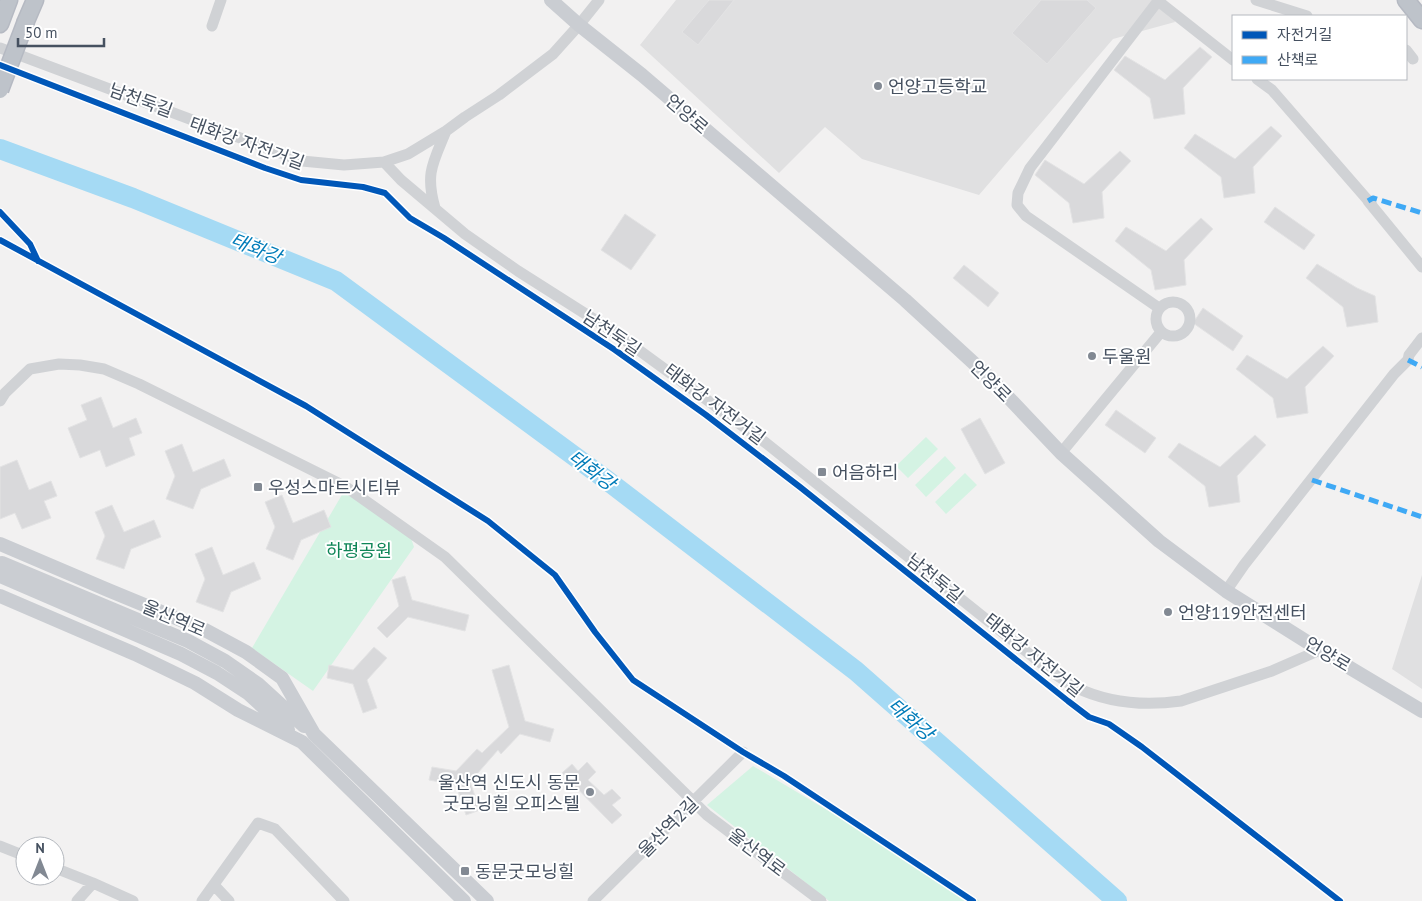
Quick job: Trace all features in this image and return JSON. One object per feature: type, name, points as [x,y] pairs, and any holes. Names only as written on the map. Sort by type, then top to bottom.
[{"type":"highway","points":[[0,90],[35,0]]},
{"type":"highway","points":[[1406,0],[1422,20]]},
{"type":"main road","name":"언양로","points":[[551,0],[642,75],[905,300],[990,378],[1061,453],[1159,541],[1226,591],[1422,711]]},
{"type":"main road","name":"울산역로","points":[[0,544],[205,630],[246,652],[282,678],[314,734]]},
{"type":"main road","name":"울산역로","points":[[1,570],[188,641],[225,661],[258,684],[314,734],[487,901]]},
{"type":"main road","name":"울산역로","points":[[1,570],[181,654],[217,673],[249,694],[302,742],[464,901]]},
{"type":"main road","name":"울산역로","points":[[0,596],[135,654],[195,683],[238,710],[302,742]]},
{"type":"street","points":[[212,26],[221,0]]},
{"type":"street","points":[[384,162],[408,154],[446,132],[499,95],[553,54],[599,0]]},
{"type":"street","points":[[1256,0],[1289,5],[1305,15]]},
{"type":"street","points":[[1159,308],[1026,216],[1017,205],[1018,193],[1030,168],[1158,1],[1232,59]]},
{"type":"street","name":"남천둑길","points":[[0,48],[302,161],[344,165],[384,162],[400,180],[473,239],[518,271],[614,332],[766,443],[1052,672],[1074,686],[1109,699],[1128,702],[1167,703],[1182,701],[1272,670],[1320,650]]},
{"type":"street","points":[[1258,80],[1272,90],[1370,203],[1422,267]]},
{"type":"street","points":[[435,208],[431,192],[431,167],[446,132]]},
{"type":"street","points":[[1172,301],[1178,302],[1187,309],[1190,319],[1187,330],[1182,334],[1172,336],[1161,332],[1155,322],[1155,316],[1159,308],[1172,301]]},
{"type":"street","points":[[1061,453],[1161,332]]},
{"type":"street","points":[[1226,591],[1244,565],[1394,374],[1408,360],[1409,355],[1422,338]]},
{"type":"street","name":"울산역로","points":[[0,400],[30,369],[59,364],[104,369],[139,384],[346,487],[445,558],[708,814],[821,901]]},
{"type":"street","name":"울산역2길","points":[[593,901],[743,752]]},
{"type":"street","points":[[202,901],[258,822],[275,829],[344,901]]},
{"type":"street","points":[[0,846],[15,852]]},
{"type":"street","points":[[65,872],[133,901]]},
{"type":"street","points":[[77,901],[93,883]]},
{"type":"street","points":[[214,885],[230,901]]},
{"type":"shaded area","name":"언양고등학교","points":[[676,0],[1166,0],[1175,22],[1113,39],[979,195],[862,159],[825,127],[779,173],[640,45]]},
{"type":"shaded area","points":[[1422,575],[1422,689],[1392,669]]},
{"type":"green space","points":[[926,437],[938,449],[908,478],[896,466]]},
{"type":"green space","points":[[945,456],[956,468],[926,497],[915,485]]},
{"type":"green space","points":[[965,473],[977,485],[946,514],[935,502]]},
{"type":"green space","name":"하평공원","points":[[343,493],[376,508],[409,532],[414,547],[313,691],[252,648]]},
{"type":"green space","points":[[753,766],[980,901],[829,901],[707,805]]},
{"type":"building","points":[[709,0],[734,0],[698,45],[682,32]]},
{"type":"building","points":[[1041,0],[1087,0],[1096,8],[1047,64],[1012,33]]},
{"type":"building","points":[[1200,47],[1212,57],[1183,88],[1185,114],[1154,119],[1150,98],[1114,70],[1125,56],[1165,80]]},
{"type":"building","points":[[1271,126],[1282,136],[1253,167],[1255,193],[1224,198],[1221,177],[1184,148],[1195,134],[1235,159]]},
{"type":"building","points":[[1120,151],[1131,161],[1102,192],[1104,218],[1073,223],[1069,203],[1035,175],[1045,160],[1084,184]]},
{"type":"building","points":[[1275,207],[1315,235],[1304,250],[1264,222]]},
{"type":"building","points":[[625,214],[656,235],[631,270],[601,250]]},
{"type":"building","points":[[1201,218],[1213,229],[1184,260],[1186,285],[1155,290],[1151,270],[1115,241],[1126,227],[1166,251]]},
{"type":"building","points":[[1317,264],[1357,288],[1375,296],[1378,322],[1347,327],[1343,307],[1306,278]]},
{"type":"building","points":[[964,265],[999,293],[988,307],[953,278]]},
{"type":"building","points":[[1203,308],[1243,336],[1233,351],[1193,323]]},
{"type":"building","points":[[1323,346],[1334,356],[1305,387],[1308,413],[1277,418],[1273,398],[1236,369],[1247,355],[1287,379]]},
{"type":"building","points":[[101,397],[113,428],[136,418],[142,433],[129,438],[135,455],[106,467],[100,450],[80,458],[68,428],[87,420],[81,405]]},
{"type":"building","points":[[1116,410],[1156,438],[1145,453],[1105,425]]},
{"type":"building","points":[[980,418],[1005,463],[985,474],[961,429]]},
{"type":"building","points":[[1255,435],[1266,445],[1237,476],[1240,502],[1209,507],[1205,486],[1168,457],[1179,443],[1220,467]]},
{"type":"building","points":[[182,444],[193,472],[224,459],[231,476],[201,489],[193,509],[166,499],[175,476],[165,451]]},
{"type":"building","points":[[17,460],[29,490],[51,481],[57,496],[44,501],[51,518],[22,529],[15,513],[0,519],[0,467]]},
{"type":"building","points":[[282,495],[293,523],[324,510],[331,527],[301,540],[293,560],[266,549],[275,527],[265,502]]},
{"type":"building","points":[[112,505],[124,532],[154,520],[161,537],[131,549],[124,569],[96,559],[105,536],[95,512]]},
{"type":"building","points":[[212,547],[223,575],[254,562],[261,579],[231,592],[223,612],[196,602],[205,579],[195,554]]},
{"type":"building","points":[[405,576],[412,600],[469,615],[465,631],[408,617],[387,638],[377,628],[399,606],[392,580]]},
{"type":"building","points":[[374,647],[387,658],[367,680],[377,708],[363,713],[353,684],[327,678],[329,665],[353,670]]},
{"type":"building","points":[[509,665],[525,721],[554,729],[550,742],[520,734],[501,754],[498,750],[470,782],[480,810],[466,815],[456,785],[429,780],[432,767],[456,771],[477,749],[482,753],[509,727],[492,670]]},
{"type":"building","name":"울산역 신도시 동문 굿모닝힐 오피스텔","points":[[587,762],[596,772],[588,780],[604,795],[612,789],[621,798],[612,805],[622,815],[612,824],[562,773],[572,764],[578,771]]},
{"type":"waterway","name":"태화강","points":[[0,149],[133,198],[336,281],[604,478],[856,671],[1117,901]]},
{"type":"marked path","points":[[1368,201],[1373,198],[1422,213]]},
{"type":"marked path","points":[[1408,360],[1422,367]]},
{"type":"marked path","points":[[1312,480],[1422,517]]},
{"type":"cycle path","name":"태화강 자전거길","points":[[0,65],[265,168],[301,180],[363,187],[385,193],[410,218],[444,238],[615,350],[706,415],[800,487],[1068,701],[1089,717],[1109,724],[1142,747],[1340,901]]},
{"type":"cycle path","points":[[0,212],[30,244],[38,261]]},
{"type":"cycle path","points":[[0,240],[306,406],[488,521],[555,575],[595,632],[633,680],[743,752],[784,776],[973,901]]},
{"type":"place","name":"언양고등학교","points":[[878,86]]},
{"type":"place","name":"두울원","points":[[1092,356]]},
{"type":"place","name":"어음하리","points":[[822,472]]},
{"type":"place","name":"우성스마트시티뷰","points":[[258,487]]},
{"type":"place","name":"언양119안전센터","points":[[1168,612]]},
{"type":"place","name":"울산역 신도시 동문 굿모닝힐 오피스텔","points":[[590,792]]},
{"type":"place","name":"동문굿모닝힐","points":[[465,871]]}]
